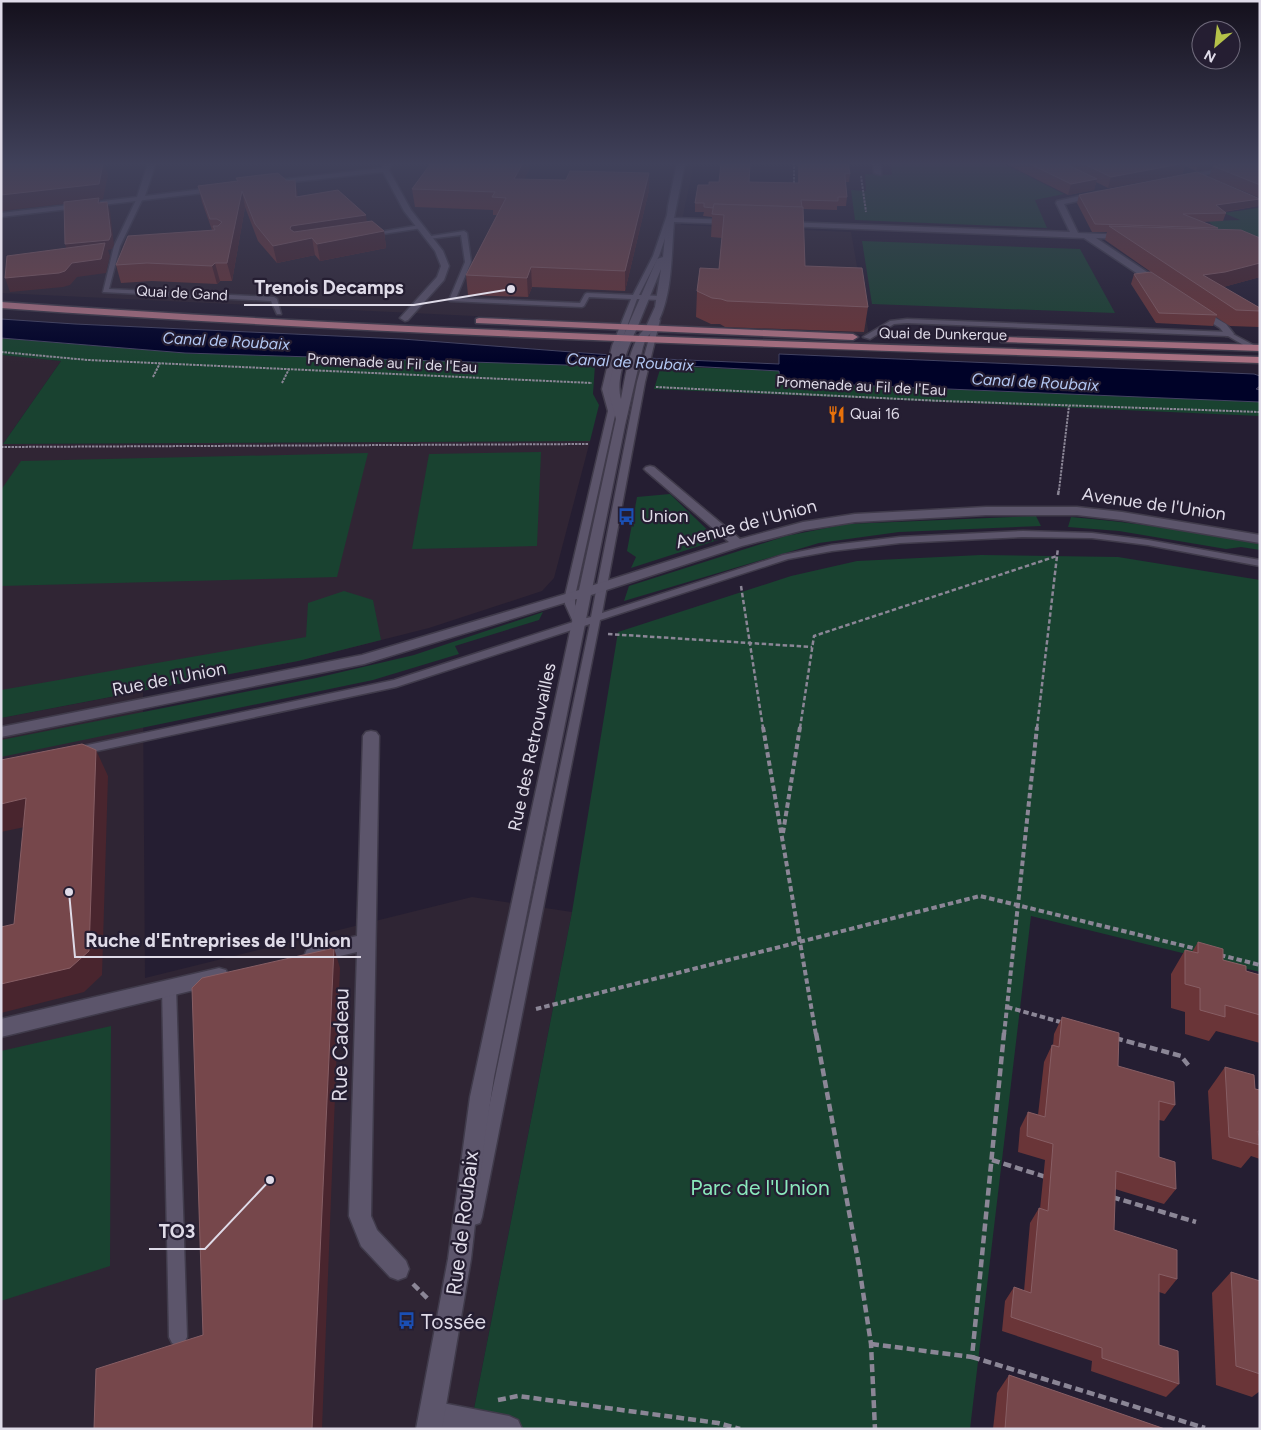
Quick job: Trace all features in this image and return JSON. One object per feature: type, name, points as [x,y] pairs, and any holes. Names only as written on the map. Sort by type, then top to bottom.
[{"type":"main road","name":"Quai de Gand","points":[[1,297],[68,303],[627,328]]},
{"type":"main road","name":"Quai de Gand","points":[[1,305],[123,314],[621,342]]},
{"type":"main road","name":"Quai de Dunkerque","points":[[627,328],[653,326],[965,340]]},
{"type":"main road","name":"Quai de Dunkerque","points":[[994,340],[1257,348]]},
{"type":"main road","name":"Quai de Dunkerque","points":[[621,342],[1260,360]]},
{"type":"street","points":[[405,318],[444,272],[444,259],[423,230]]},
{"type":"street","points":[[645,343],[653,326],[660,298],[666,264],[669,230]]},
{"type":"street","points":[[939,230],[1135,238]]},
{"type":"street","points":[[1073,230],[1075,235]]},
{"type":"street","points":[[1087,236],[1167,289]]},
{"type":"street","points":[[612,379],[621,342],[640,297],[667,247]]},
{"type":"street","points":[[1191,305],[1222,326],[1229,334]]},
{"type":"street","name":"Rue des Retrouvailles","points":[[484,1077],[587,622],[586,592],[620,426],[638,382],[645,343]]},
{"type":"street","name":"Rue des Retrouvailles","points":[[612,379],[613,390],[618,402],[620,426]]},
{"type":"street","points":[[650,469],[738,543]]},
{"type":"street","name":"Avenue de l'Union","points":[[344,663],[405,648],[738,543],[803,526],[855,518],[961,512],[1056,510],[1122,516],[1260,539]]},
{"type":"street","name":"Rue de l'Union","points":[[1,732],[344,663]]},
{"type":"street","name":"Rue Cadeau","points":[[371,736],[360,1216],[369,1238],[398,1269]]},
{"type":"street","points":[[300,957],[366,942]]},
{"type":"street","points":[[1,1028],[234,972]]},
{"type":"street","name":"Rue de Roubaix","points":[[430,1421],[450,1321],[474,1130],[484,1077]]},
{"type":"street","points":[[430,1421],[509,1429]]},
{"type":"lane","points":[[126,230],[116,252],[105,291],[274,300],[279,313]]},
{"type":"lane","points":[[366,235],[398,230]]},
{"type":"lane","points":[[640,297],[665,230]]},
{"type":"lane","points":[[428,237],[464,233],[468,262],[452,300],[582,305],[587,295],[660,298]]},
{"type":"lane","points":[[106,253],[124,249]]},
{"type":"lane","points":[[867,337],[892,322],[907,321],[1229,334],[1257,348]]},
{"type":"lane","points":[[587,622],[570,604],[570,596],[612,412],[606,389],[612,379]]},
{"type":"lane","points":[[450,1321],[486,1163],[587,622],[601,587],[638,382]]},
{"type":"lane","points":[[69,753],[396,683],[786,557],[826,548],[867,542],[1028,534],[1073,534],[1112,537],[1260,563]]},
{"type":"lane","points":[[169,988],[178,1337]]},
{"type":"path","name":"Promenade au Fil de l'Eau","points":[[1,352],[88,360],[594,383]]},
{"type":"path","points":[[153,377],[160,363]]},
{"type":"path","points":[[282,383],[289,369]]},
{"type":"path","name":"Promenade au Fil de l'Eau","points":[[638,382],[942,401],[1260,412]]},
{"type":"path","points":[[1056,510],[1069,406]]},
{"type":"path","points":[[1,447],[590,444]]},
{"type":"path","points":[[972,1357],[1017,905],[1058,544]]},
{"type":"path","points":[[782,837],[814,636],[1057,556]]},
{"type":"path","points":[[732,588],[741,585],[799,942],[857,1256],[871,1344],[875,1429]]},
{"type":"path","points":[[606,631],[612,628]]},
{"type":"path","points":[[600,634],[749,641],[812,647]]},
{"type":"path","points":[[531,1010],[980,896],[1204,951]]},
{"type":"path","points":[[1213,953],[1260,965]]},
{"type":"path","points":[[1007,1007],[1071,1025]]},
{"type":"path","points":[[1107,1036],[1180,1056],[1189,1066]]},
{"type":"path","points":[[992,1160],[1057,1180]]},
{"type":"path","points":[[1103,1194],[1196,1222]]},
{"type":"path","points":[[398,1269],[450,1321]]},
{"type":"path","points":[[871,1344],[972,1357],[1205,1428]]},
{"type":"path","points":[[489,1402],[518,1396],[718,1423],[740,1429]]},
{"type":"shaded area","points":[[1,230],[796,230],[851,232],[869,335],[1,293]]},
{"type":"shaded area","points":[[1,355],[61,361],[3,444],[590,441],[554,578],[542,591],[429,628],[298,661],[1,718]]},
{"type":"shaded area","points":[[143,691],[145,978],[472,897],[572,912],[470,1429],[1,1429],[1,718]]},
{"type":"green space","points":[[1218,230],[1260,230],[1260,238],[1226,237]]},
{"type":"green space","points":[[862,241],[1080,249],[1115,313],[872,304]]},
{"type":"green space","points":[[1,338],[185,353],[595,365],[593,394],[599,405],[590,441],[3,444],[61,361],[1,355]]},
{"type":"green space","points":[[661,366],[780,371],[780,382],[1260,402],[1260,416],[654,389]]},
{"type":"green space","points":[[541,452],[537,546],[412,549],[429,454]]},
{"type":"green space","points":[[368,453],[337,577],[1,586],[1,490],[21,461]]},
{"type":"green space","points":[[670,494],[718,540],[631,568],[636,557],[627,551],[637,497]]},
{"type":"green space","points":[[1036,516],[1041,526],[899,532],[819,543],[624,601],[629,586],[786,536],[847,524]]},
{"type":"green space","points":[[1071,517],[1142,525],[1260,544],[1260,550],[1241,547],[1226,549],[1119,531],[1068,527]]},
{"type":"green space","name":"Parc de l'Union","points":[[981,555],[1118,557],[1260,580],[1260,972],[1031,916],[970,1429],[470,1429],[572,912],[618,632],[791,576],[857,561]]},
{"type":"green space","points":[[344,591],[373,600],[381,640],[298,661],[1,718],[1,690],[306,637],[308,603]]},
{"type":"green space","points":[[543,612],[539,620],[455,646],[459,654],[373,680],[1,757],[1,740],[316,678],[414,655]]},
{"type":"green space","points":[[111,1026],[110,1266],[1,1301],[1,1051]]},
{"type":"water","name":"Canal de Roubaix","points":[[1,319],[402,339],[663,359],[779,364],[779,354],[1254,374],[1260,376],[1260,386],[1256,389],[1260,390],[1260,402],[780,382],[779,371],[597,361],[595,365],[566,365],[185,353],[1,338]]},
{"type":"building","points":[[65,230],[110,230],[109,240],[65,244]]},
{"type":"building","points":[[234,230],[227,263],[215,263],[212,266],[147,263],[116,265],[128,236]]},
{"type":"building","points":[[260,230],[291,230],[294,232],[310,230],[384,231],[317,244],[312,238],[273,246]]},
{"type":"building","points":[[490,230],[635,230],[625,271],[531,267],[527,278],[466,275]]},
{"type":"building","points":[[723,230],[804,230],[805,266],[862,268],[868,307],[727,301],[712,298],[697,291],[700,268],[719,269]]},
{"type":"building","points":[[1115,230],[1241,230],[1260,238],[1260,263],[1225,272],[1203,275],[1260,308],[1260,311],[1236,310]]},
{"type":"building","points":[[105,243],[101,259],[72,263],[65,271],[59,273],[5,278],[7,256]]},
{"type":"building","points":[[1151,272],[1217,315],[1159,313],[1134,274]]},
{"type":"building","points":[[82,744],[96,750],[89,951],[70,968],[1,984],[1,927],[14,924],[26,798],[1,804],[1,760]]},
{"type":"building","points":[[1198,942],[1223,949],[1223,960],[1246,966],[1246,971],[1260,975],[1260,1015],[1225,1005],[1225,1017],[1200,1010],[1200,988],[1185,984],[1185,950],[1198,953]]},
{"type":"building","points":[[334,948],[312,1429],[94,1429],[96,1369],[203,1335],[192,988],[202,978]]},
{"type":"building","points":[[1062,1017],[1119,1033],[1118,1066],[1174,1082],[1175,1105],[1159,1101],[1159,1157],[1175,1162],[1176,1189],[1116,1171],[1114,1230],[1177,1250],[1177,1279],[1159,1274],[1159,1345],[1178,1351],[1179,1384],[1102,1358],[1102,1348],[1011,1317],[1014,1287],[1031,1293],[1039,1208],[1048,1211],[1053,1144],[1027,1136],[1028,1112],[1045,1117],[1052,1045],[1059,1047]]},
{"type":"building","points":[[1225,1067],[1254,1075],[1255,1089],[1260,1090],[1260,1131],[1258,1131],[1260,1145],[1229,1137]]},
{"type":"building","points":[[1231,1272],[1260,1281],[1260,1374],[1236,1366]]},
{"type":"building","points":[[1009,1375],[1165,1429],[1005,1429]]},
{"type":"place","name":"Trenois Decamps","points":[[511,289]]},
{"type":"place","name":"Quai 16","points":[[836,414]]},
{"type":"place","name":"Union","points":[[627,516]]},
{"type":"place","name":"Ruche d'Entreprises de l'Union","points":[[69,892]]},
{"type":"place","name":"TO3","points":[[270,1180]]},
{"type":"place","name":"Tossée","points":[[407,1321]]}]
